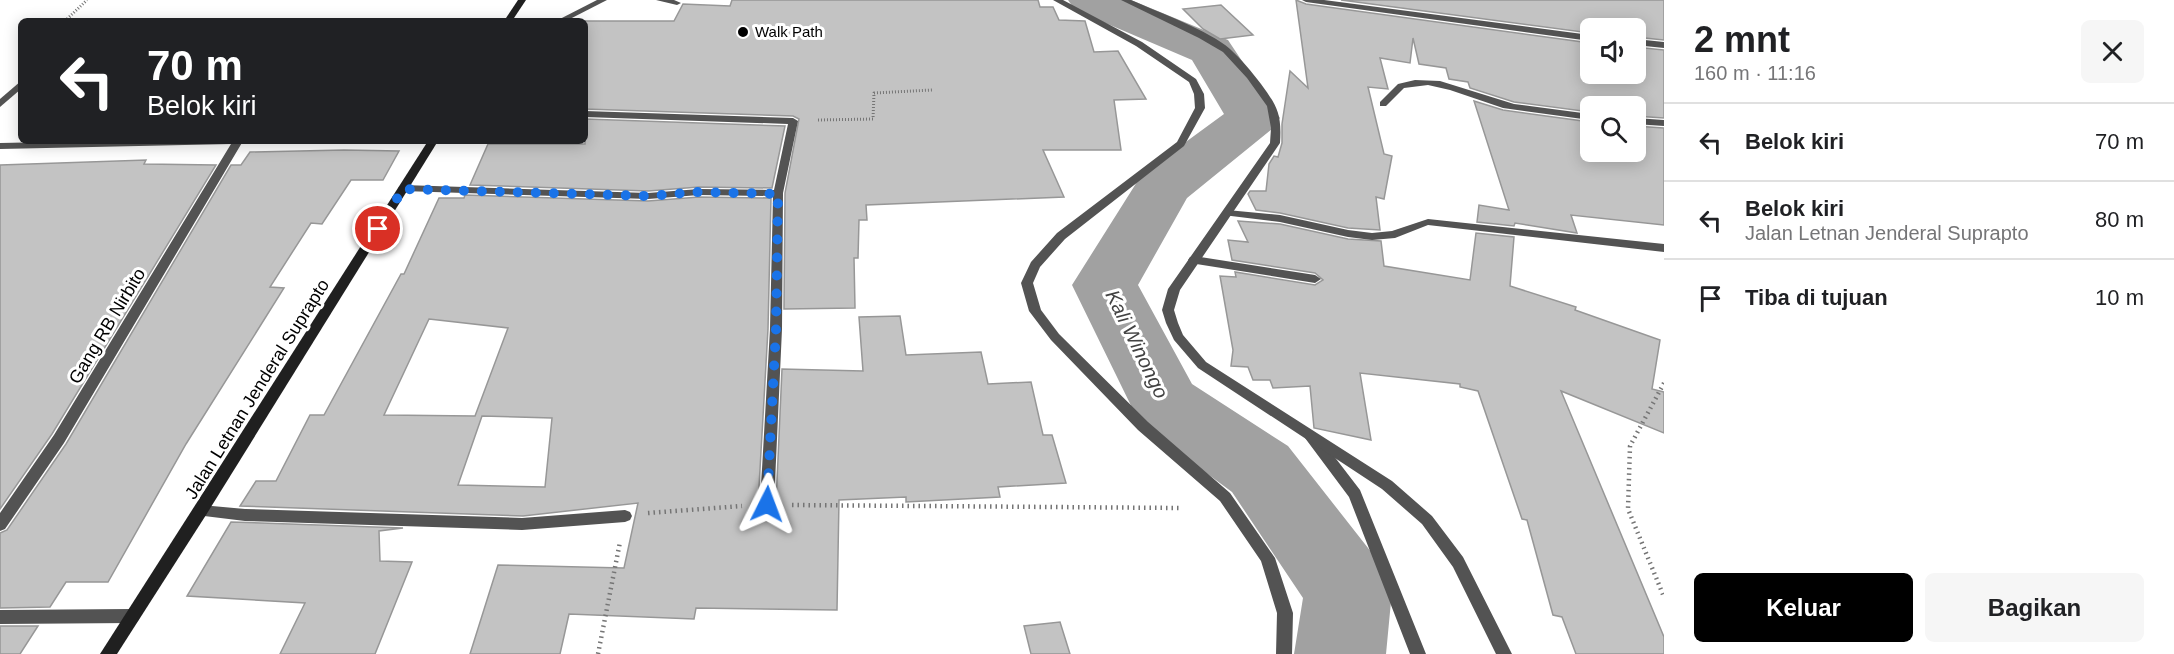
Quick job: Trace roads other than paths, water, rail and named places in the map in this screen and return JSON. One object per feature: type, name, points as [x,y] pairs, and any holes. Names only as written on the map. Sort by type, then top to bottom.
[{"type":"main road","points":[[510,18],[522,0]]},
{"type":"main road","name":"Jalan Letnan Jenderal Suprapto","points":[[108,654],[201,511],[431,144]]},
{"type":"street","points":[[566,18],[603,0]]},
{"type":"street","points":[[660,0],[677,3]]},
{"type":"street","points":[[1057,0],[1139,44],[1193,81],[1199,94],[1200,108],[1181,144],[1061,236],[1035,265],[1027,283],[1035,311],[1107,392],[1225,497],[1268,558],[1285,613],[1284,654]]},
{"type":"street","points":[[1125,0],[1202,36],[1226,50],[1250,76],[1272,106],[1276,128],[1275,143],[1174,289],[1168,310],[1178,337],[1202,365],[1387,485],[1427,519],[1458,562],[1504,654]]},
{"type":"street","points":[[1306,0],[1580,37]]},
{"type":"street","points":[[1646,43],[1664,45]]},
{"type":"street","points":[[1383,104],[1401,86],[1449,84],[1504,105],[1580,116]]},
{"type":"street","points":[[0,104],[18,87]]},
{"type":"street","points":[[588,114],[793,121],[778,194],[776,329],[767,504]]},
{"type":"street","points":[[1646,122],[1664,123]]},
{"type":"street","points":[[2,148],[136,144]]},
{"type":"street","name":"Gang RB Nirbito","points":[[0,525],[59,439],[235,144]]},
{"type":"street","points":[[403,189],[648,196],[699,192],[778,194]]},
{"type":"street","points":[[1227,213],[1285,219],[1361,235],[1382,237],[1393,236],[1419,223],[1428,222],[1664,248]]},
{"type":"street","points":[[1194,260],[1315,279]]},
{"type":"street","points":[[1312,438],[1355,494],[1418,654]]},
{"type":"street","points":[[201,511],[245,515],[522,524],[625,516]]},
{"type":"street","points":[[0,617],[132,616]]},
{"type":"waterway","name":"Kali Winongo","points":[[1091,0],[1211,50],[1253,118],[1163,187],[1105,285],[1166,404],[1260,469],[1348,591],[1340,654]]},
{"type":"place","name":"Walk Path","points":[[743,32]]}]
